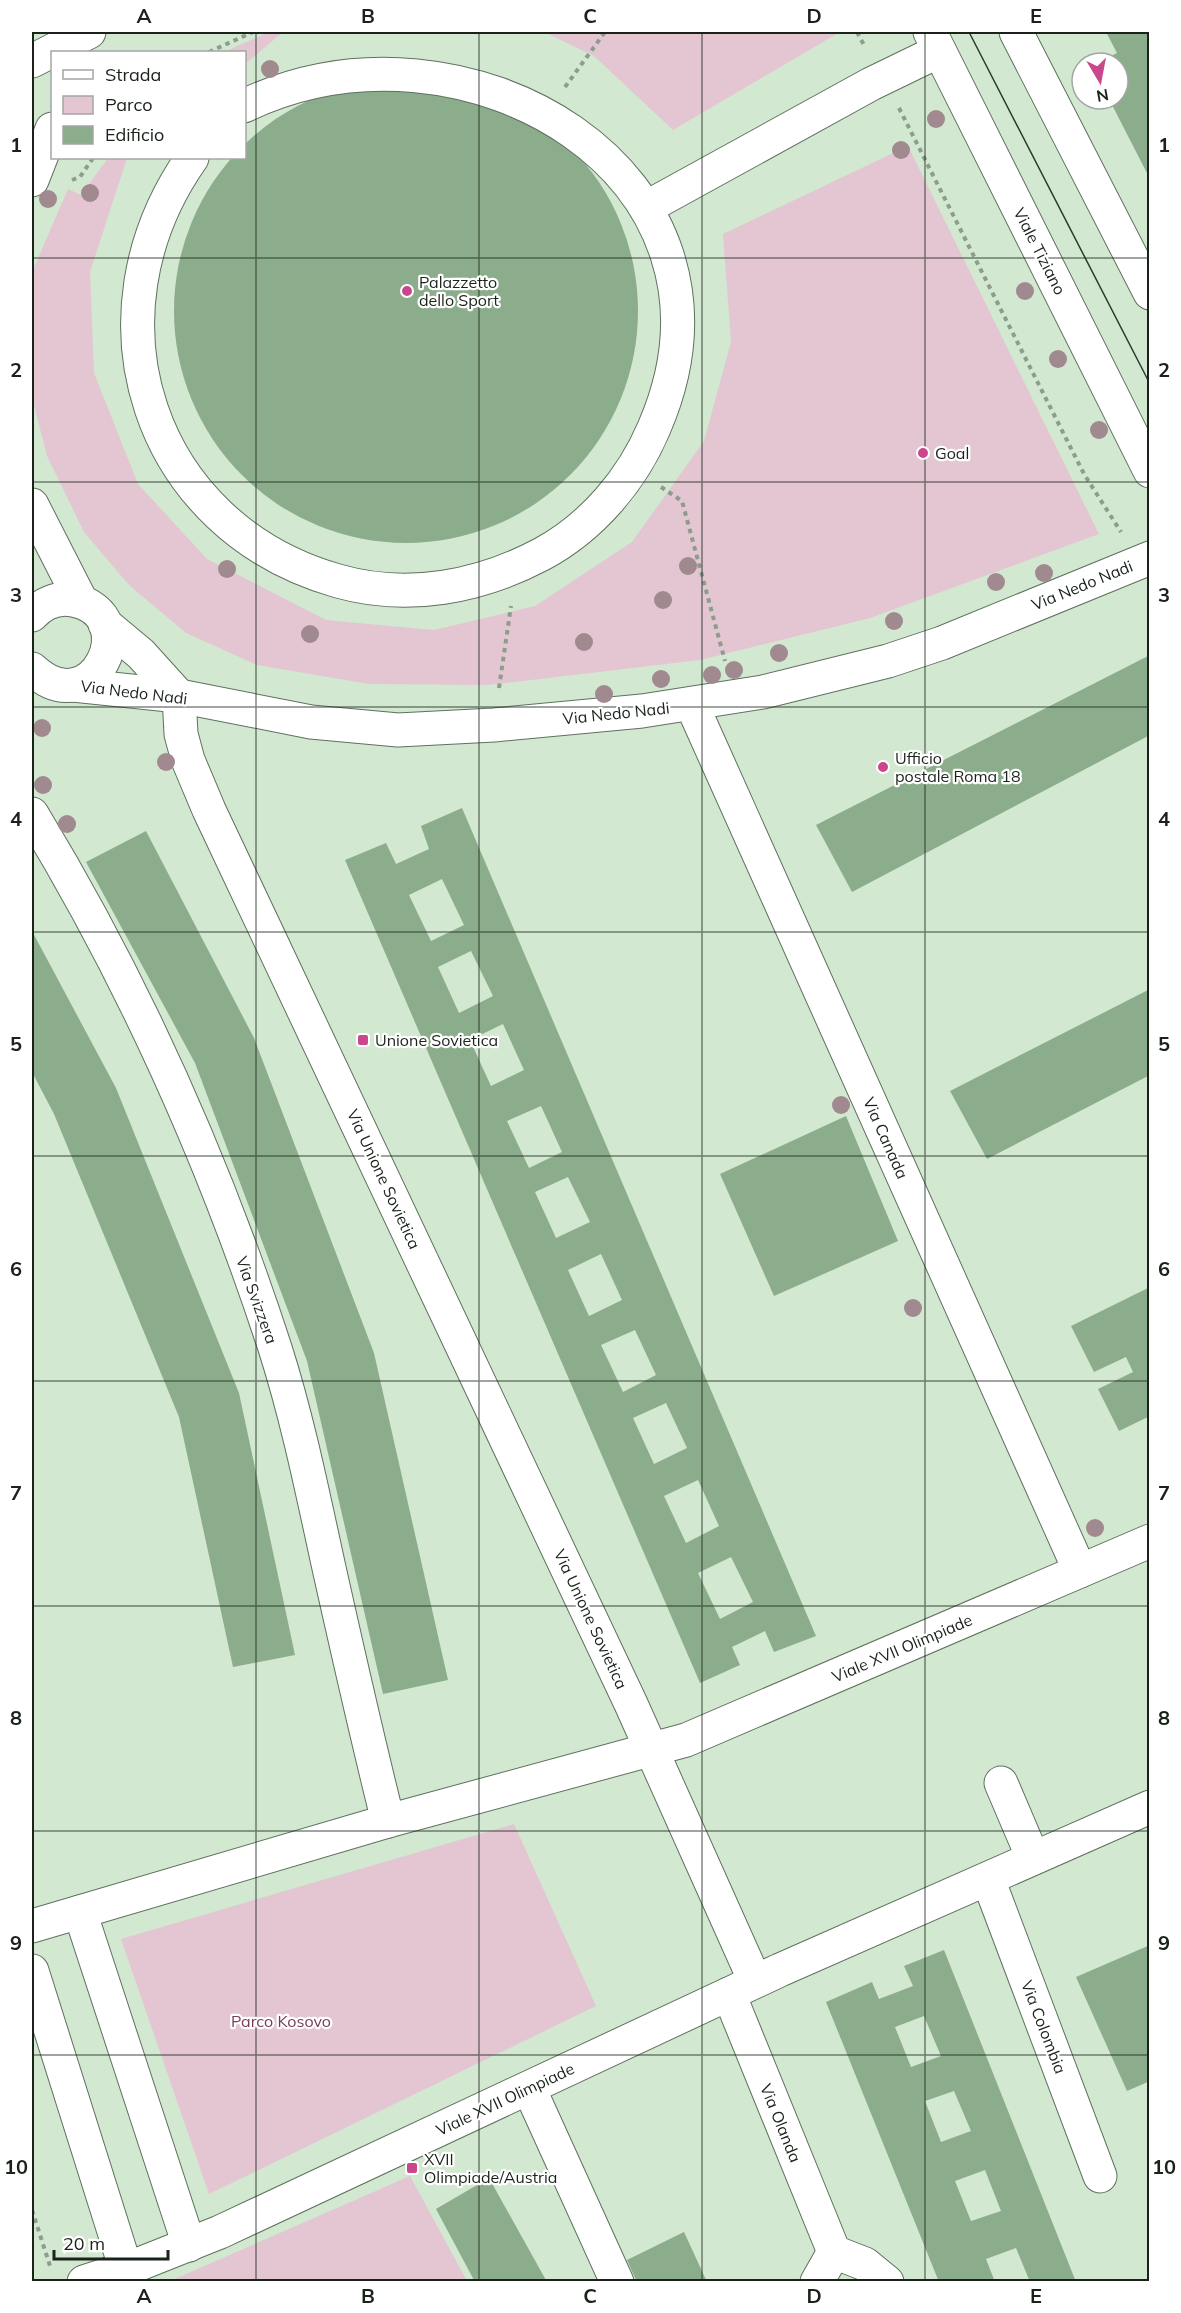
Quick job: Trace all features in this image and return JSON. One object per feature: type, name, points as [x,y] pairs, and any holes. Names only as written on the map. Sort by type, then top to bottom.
[{"type":"street","points":[[84,51],[91,32]]},
{"type":"street","points":[[52,51],[91,32]]},
{"type":"street","points":[[1016,32],[1149,293]]},
{"type":"street","points":[[651,205],[871,84],[935,41]]},
{"type":"street","name":"Viale Tiziano","points":[[935,41],[1149,471]]},
{"type":"street","points":[[32,61],[51,52]]},
{"type":"street","points":[[191,159],[164,202],[147,247],[139,284],[137,341],[148,398],[170,450],[203,498],[237,531],[269,553],[312,573],[349,584],[377,589],[434,589],[481,580],[518,567],[552,549],[583,526],[611,498],[634,467],[661,413],[676,354],[678,323],[671,262],[651,205],[637,179],[608,141],[581,114],[533,82],[480,61],[423,52],[394,52],[337,61],[275,86],[246,105]]},
{"type":"street","points":[[47,180],[51,139]]},
{"type":"street","points":[[32,505],[81,602]]},
{"type":"street","name":"Via Nedo Nadi","points":[[32,669],[49,683],[179,696],[273,716],[398,730],[494,726],[692,705],[792,686],[897,658],[1138,552]]},
{"type":"street","points":[[32,615],[40,606],[67,599],[92,607],[105,624],[141,654],[179,696]]},
{"type":"street","name":"Via Nedo Nadi","points":[[73,685],[95,674],[103,664],[109,640],[105,624]]},
{"type":"street","name":"Via Unione Sovietica","points":[[179,696],[181,734],[188,760],[209,810],[653,1750]]},
{"type":"street","name":"Via Canada","points":[[692,705],[1080,1571]]},
{"type":"street","name":"Via Svizzera","points":[[32,814],[76,888],[153,1036],[210,1171],[275,1349],[306,1463],[388,1821]]},
{"type":"street","name":"Viale XVII Olimpiade","points":[[32,1926],[388,1821],[687,1740],[1149,1541]]},
{"type":"street","points":[[653,1750],[742,1988]]},
{"type":"street","points":[[1001,1784],[1033,1858]]},
{"type":"street","name":"Viale XVII Olimpiade","points":[[84,2282],[128,2275],[742,1988],[1149,1807]]},
{"type":"street","name":"Via Colombia","points":[[988,1879],[1100,2176]]},
{"type":"street","points":[[80,1912],[189,2245]]},
{"type":"street","points":[[32,1971],[128,2275]]},
{"type":"street","name":"Via Olanda","points":[[742,1988],[834,2252]]},
{"type":"street","points":[[530,2088],[617,2282]]},
{"type":"street","points":[[817,2282],[834,2252],[865,2264],[887,2282]]},
{"type":"path","points":[[211,51],[253,32]]},
{"type":"path","points":[[558,97],[605,32]]},
{"type":"path","points":[[857,32],[861,39]]},
{"type":"path","points":[[903,115],[1084,474],[1118,529],[1138,552]]},
{"type":"path","points":[[47,180],[80,177],[92,159]]},
{"type":"path","points":[[634,467],[682,501],[725,662]]},
{"type":"path","points":[[498,690],[518,567]]},
{"type":"path","points":[[32,2210],[51,2271]]},
{"type":"green space","points":[[269,32],[283,32],[246,63],[246,51],[226,51]]},
{"type":"green space","points":[[544,32],[840,32],[673,130],[594,56]]},
{"type":"green space","points":[[908,146],[1099,534],[870,618],[700,660],[488,685],[369,684],[257,665],[186,633],[129,585],[84,532],[47,456],[32,398],[32,272],[68,189],[81,195],[107,159],[127,159],[90,272],[94,373],[138,484],[207,559],[326,620],[434,630],[535,606],[632,542],[704,441],[731,342],[723,234]]},
{"type":"green space","name":"Parco Kosovo","points":[[514,1824],[596,2006],[209,2194],[121,1939]]},
{"type":"green space","points":[[410,2176],[467,2281],[170,2281]]},
{"type":"building","points":[[1106,32],[1150,32],[1150,179],[1115,111],[1130,111],[1130,51],[1116,51]]},
{"type":"building","name":"Palazzetto dello Sport","points":[[383,80],[429,80],[473,89],[516,106],[553,131],[586,164],[611,201],[628,244],[637,288],[637,334],[628,378],[611,421],[586,458],[553,491],[516,516],[473,533],[429,542],[383,542],[339,533],[296,516],[259,491],[226,458],[201,421],[184,378],[175,334],[175,288],[184,244],[201,201],[226,164],[231,159],[246,159],[246,143],[259,131],[296,106],[339,89]]},
{"type":"building","points":[[1148,656],[1150,735],[852,892],[816,825]]},
{"type":"building","points":[[462,808],[816,1636],[774,1652],[765,1631],[732,1647],[740,1665],[700,1683],[345,860],[386,843],[396,864],[429,849],[421,826]],"holes":[[[442,879],[464,925],[431,941],[409,895]],[[471,951],[493,996],[459,1013],[438,967]],[[503,1024],[524,1070],[491,1086],[470,1040]],[[541,1106],[562,1152],[529,1168],[507,1121]],[[568,1177],[590,1222],[556,1238],[535,1192]],[[601,1254],[622,1300],[589,1316],[568,1270]],[[635,1330],[656,1375],[623,1392],[601,1345]],[[666,1403],[687,1448],[654,1464],[633,1418]],[[698,1480],[719,1526],[686,1543],[664,1496]],[[731,1557],[753,1602],[720,1619],[698,1573]]]},
{"type":"building","points":[[146,831],[254,1038],[374,1353],[448,1680],[383,1694],[307,1361],[195,1063],[86,862]]},
{"type":"building","points":[[32,931],[116,1088],[239,1393],[295,1655],[233,1667],[179,1417],[54,1114],[32,1072]]},
{"type":"building","points":[[1150,989],[1150,1075],[987,1159],[950,1091]]},
{"type":"building","points":[[846,1116],[898,1241],[774,1296],[720,1174]]},
{"type":"building","points":[[1150,1287],[1150,1416],[1119,1431],[1098,1389],[1133,1372],[1126,1357],[1094,1372],[1071,1326]]},
{"type":"building","points":[[1150,1945],[1150,2081],[1127,2091],[1076,1977]]},
{"type":"building","points":[[944,1950],[1076,2282],[1030,2282],[1016,2248],[986,2259],[995,2282],[939,2282],[826,2002],[872,1982],[879,1999],[913,1986],[904,1966]],"holes":[[[924,2016],[941,2056],[911,2067],[895,2027]],[[954,2091],[971,2131],[941,2142],[925,2101]],[[985,2170],[1001,2211],[971,2221],[955,2181]]]},
{"type":"building","points":[[489,2178],[547,2282],[475,2282],[436,2209]]},
{"type":"building","points":[[684,2232],[707,2282],[637,2282],[627,2260]]},
{"type":"tram line","points":[[969,32],[1150,384]]},
{"type":"place","name":"Palazzetto dello Sport","points":[[407,291]]},
{"type":"place","name":"Goal","points":[[923,453]]},
{"type":"place","name":"Ufficio postale Roma 18","points":[[883,767]]},
{"type":"place","name":"Unione Sovietica","points":[[363,1040]]},
{"type":"place","name":"XVII Olimpiade/Austria","points":[[412,2168]]}]
